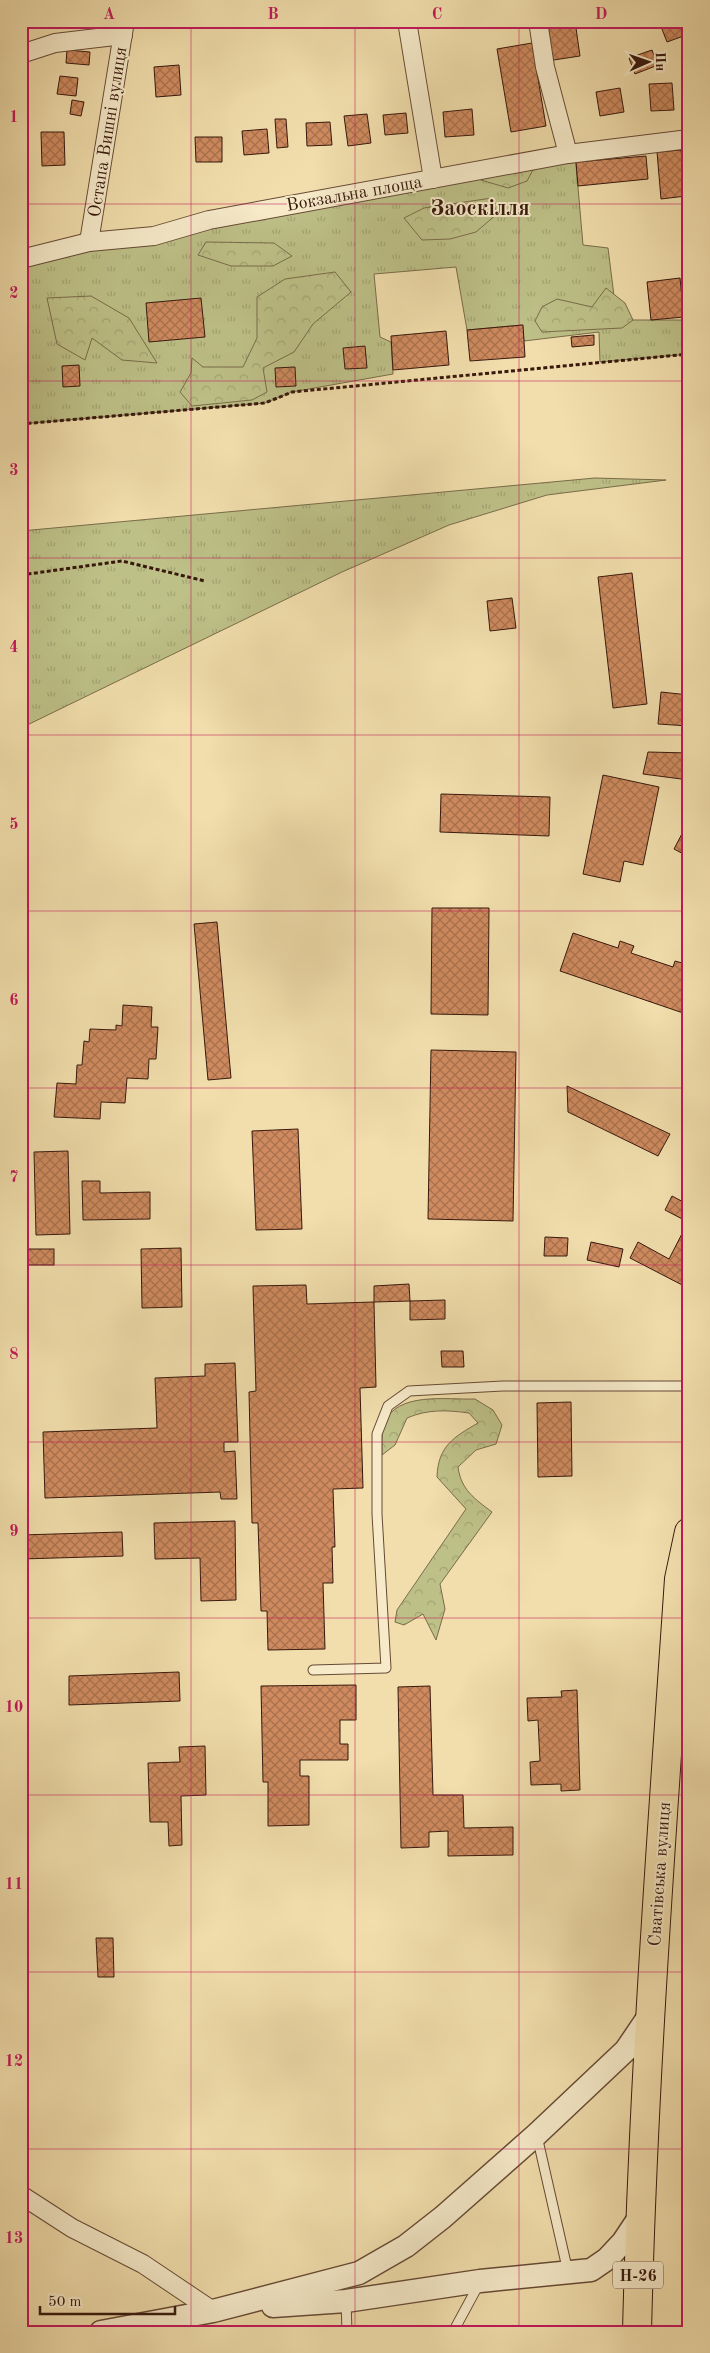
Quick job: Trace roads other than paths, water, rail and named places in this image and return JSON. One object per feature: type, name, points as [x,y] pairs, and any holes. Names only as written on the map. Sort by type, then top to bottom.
[{"type":"main road","name":"Сватівська вулиця","points":[[639,2218],[650,2016],[680,1707],[679,1579],[689,1532]]},
{"type":"main road","name":"Н-26","points":[[636,2332],[639,2218]]},
{"type":"street","points":[[408,21],[433,179]]},
{"type":"street","points":[[538,21],[545,67],[568,154]]},
{"type":"street","points":[[21,54],[124,28]]},
{"type":"street","name":"Остапа Вишні вулиця","points":[[89,242],[124,28]]},
{"type":"street","name":"Вокзальна площа","points":[[21,259],[89,242],[154,236],[209,220],[568,154],[689,139]]},
{"type":"street","points":[[102,2332],[213,2311],[359,2273],[413,2240],[536,2134],[626,2050],[650,2016]]},
{"type":"street","points":[[21,2195],[72,2228],[143,2264],[213,2311],[346,2301],[480,2281],[568,2274],[591,2270],[607,2259],[623,2242],[639,2218]]},
{"type":"lane","points":[[313,1670],[386,1668],[377,1514],[377,1434],[388,1406],[409,1391],[504,1386],[689,1386]]},
{"type":"lane","points":[[536,2134],[568,2274]]},
{"type":"lane","points":[[453,2332],[480,2281]]},
{"type":"lane","points":[[346,2301],[347,2332]]},
{"type":"district","name":"Заоскiлля","points":[[480,207]]}]
